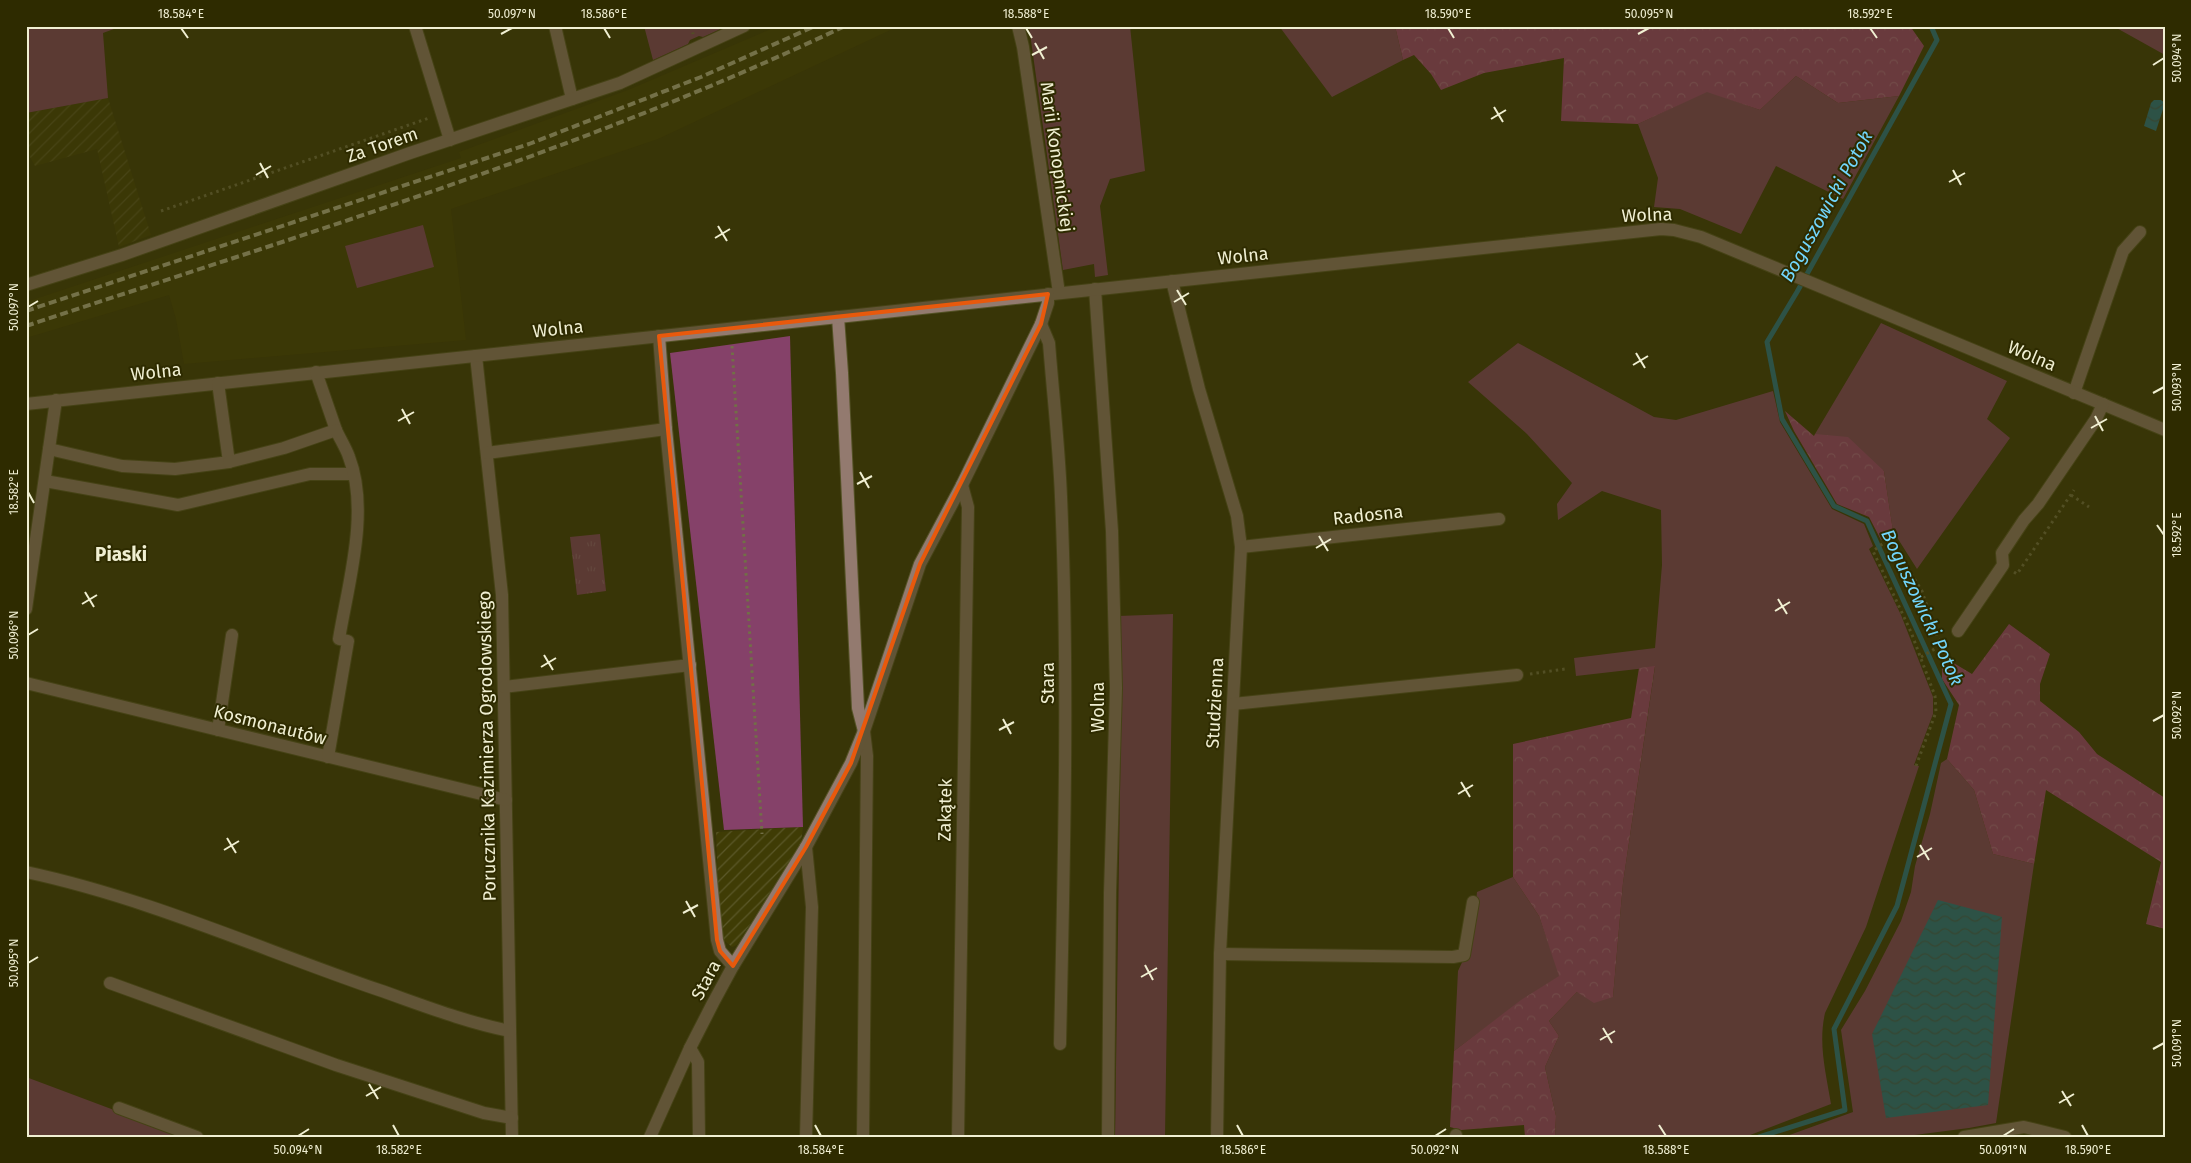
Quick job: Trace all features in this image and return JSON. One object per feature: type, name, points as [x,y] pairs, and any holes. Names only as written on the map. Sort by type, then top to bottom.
[{"type":"street","points":[[415,26],[450,140]]},
{"type":"street","points":[[555,26],[572,100]]},
{"type":"street","name":"Za Torem","points":[[26,285],[130,252],[450,140],[620,83],[744,26]]},
{"type":"street","name":"Marii Konopnickiej","points":[[1018,26],[1023,47],[1054,294]]},
{"type":"street","name":"Wolna","points":[[26,404],[1661,229],[1674,230],[1701,237],[2165,430]]},
{"type":"street","points":[[2074,393],[2123,251],[2140,232]]},
{"type":"street","name":"Studzienna","points":[[1172,281],[1199,389],[1237,516],[1241,547],[1220,954],[1217,1137]]},
{"type":"street","name":"Wolna","points":[[1095,289],[1112,531],[1116,688],[1110,893],[1108,1131]]},
{"type":"street","name":"Stara","points":[[650,1137],[690,1048],[733,966],[806,847],[851,762],[864,731],[920,564],[962,485],[1054,294]]},
{"type":"street","points":[[838,317],[858,708],[864,731],[867,756],[863,1137]]},
{"type":"street","name":"Stara","points":[[1041,324],[1049,343],[1061,496],[1065,664],[1065,820],[1060,1044]]},
{"type":"street","points":[[659,336],[666,429],[717,940],[720,951],[733,966]]},
{"type":"street","name":"Porucznika Kazimierza Ogrodowskiego","points":[[476,356],[502,595],[512,1137]]},
{"type":"street","points":[[316,372],[336,430],[350,459],[358,495],[358,538],[339,639],[348,641],[328,757]]},
{"type":"street","points":[[218,383],[229,462]]},
{"type":"street","points":[[26,609],[56,400]]},
{"type":"street","points":[[1958,631],[2003,565],[2002,552],[2024,520],[2038,504],[2096,418],[2103,404]]},
{"type":"street","points":[[487,453],[666,429]]},
{"type":"street","points":[[49,450],[122,466],[175,469],[229,462],[284,448],[336,430]]},
{"type":"street","points":[[45,481],[178,505],[310,474],[353,474]]},
{"type":"street","name":"Zakątek","points":[[958,1137],[968,507],[962,485]]},
{"type":"street","name":"Radosna","points":[[1241,547],[1499,519]]},
{"type":"street","points":[[218,730],[232,635]]},
{"type":"street","points":[[504,686],[690,665]]},
{"type":"street","points":[[1233,704],[1517,675]]},
{"type":"street","name":"Kosmonautów","points":[[26,683],[506,800]]},
{"type":"street","points":[[806,847],[812,907],[806,1137]]},
{"type":"street","points":[[26,872],[115,894],[313,968],[443,1012],[510,1030]]},
{"type":"street","points":[[1220,954],[1453,957],[1464,955],[1473,902]]},
{"type":"street","points":[[110,983],[336,1065],[484,1114],[512,1118]]},
{"type":"street","points":[[690,1048],[698,1062],[699,1137]]},
{"type":"street","points":[[119,1108],[197,1137]]},
{"type":"street","points":[[1964,1137],[2024,1127],[2065,1137]]},
{"type":"path","points":[[161,212],[441,114]]},
{"type":"path","points":[[732,346],[762,834]]},
{"type":"path","points":[[2032,554],[2074,490]]},
{"type":"path","points":[[2071,495],[2089,507]]},
{"type":"path","points":[[1916,766],[1936,712],[1935,696],[1911,632],[1873,551],[1889,539],[1922,591],[1942,645],[1921,657]]},
{"type":"path","points":[[1517,675],[1565,669]]},
{"type":"highlighted area","points":[[1048,294],[1041,324],[920,564],[851,763],[806,847],[733,966],[720,951],[717,940],[659,336]]},
{"type":"shaded area","points":[[778,26],[899,26],[658,139],[451,209],[466,340],[184,364],[176,319],[169,295],[26,338],[26,302],[461,158],[459,152],[628,90]]},
{"type":"shaded area","points":[[108,98],[151,235],[119,247],[97,149],[35,166],[26,150],[26,113]]},
{"type":"shaded area","points":[[803,827],[801,842],[737,945],[732,947],[720,937],[716,832]]},
{"type":"green space","points":[[26,26],[122,26],[103,33],[108,98],[26,113]]},
{"type":"green space","points":[[644,26],[727,26],[703,37],[699,36],[690,40],[688,44],[653,60]]},
{"type":"green space","points":[[1029,26],[1130,26],[1145,171],[1110,179],[1100,206],[1108,275],[1095,277],[1094,264],[1063,270]]},
{"type":"green space","points":[[1279,26],[1395,26],[1403,60],[1332,97]]},
{"type":"green space","points":[[1395,26],[1910,26],[1924,46],[1899,96],[1838,103],[1796,76],[1760,110],[1707,92],[1638,124],[1561,121],[1564,58],[1484,73],[1441,90],[1431,74],[1414,55],[1403,60]]},
{"type":"green space","points":[[2113,26],[2165,26],[2165,55]]},
{"type":"green space","points":[[1796,76],[1838,103],[1899,96],[1843,199],[1776,166],[1741,234],[1680,209],[1654,207],[1658,178],[1638,124],[1707,91],[1760,110]]},
{"type":"green space","points":[[423,225],[434,267],[357,288],[345,246]]},
{"type":"green space","points":[[1881,323],[2007,381],[1987,419],[2010,438],[1917,569],[1893,531],[1884,471],[1815,434]]},
{"type":"green space","points":[[790,336],[803,827],[724,830],[670,353]]},
{"type":"green space","points":[[1518,343],[1654,417],[1676,420],[1773,391],[1780,422],[1832,509],[1864,524],[1873,546],[1869,549],[1901,615],[1933,697],[1933,714],[1914,765],[1919,766],[1866,927],[1825,1013],[1822,1036],[1831,1104],[1745,1137],[1555,1137],[1556,1116],[1545,1067],[1559,1036],[1549,1021],[1577,992],[1613,997],[1623,883],[1655,667],[1576,676],[1574,658],[1655,648],[1662,565],[1661,510],[1602,491],[1558,520],[1557,504],[1572,483],[1527,434],[1468,382]]},
{"type":"green space","points":[[1785,411],[1814,436],[1815,434],[1848,437],[1884,471],[1893,531],[1881,540],[1869,517],[1837,504],[1794,431]]},
{"type":"green space","points":[[600,534],[606,591],[577,595],[570,537]]},
{"type":"green space","points":[[1173,614],[1165,1137],[1115,1137],[1121,723],[1118,616]]},
{"type":"green space","points":[[2009,624],[2050,654],[2040,684],[2040,701],[2079,732],[2097,754],[2165,798],[2165,929],[2146,924],[2161,862],[2046,790],[2034,864],[1993,854],[1974,790],[1947,759],[1959,705],[1942,679],[1942,656],[1972,674]]},
{"type":"green space","points":[[1655,666],[1623,883],[1613,997],[1594,1003],[1577,992],[1549,1021],[1559,1036],[1545,1067],[1556,1116],[1555,1137],[1525,1137],[1524,1125],[1461,1130],[1450,1127],[1454,1051],[1521,1000],[1559,976],[1539,916],[1513,877],[1513,744],[1631,718],[1639,668]]},
{"type":"green space","points":[[1947,759],[1974,790],[1993,854],[2034,864],[1996,1123],[1899,1137],[1784,1137],[1853,1112],[1841,1030],[1865,991],[1901,921],[1911,892],[1915,866],[1930,814],[1941,763]]},
{"type":"green space","points":[[1513,877],[1539,916],[1560,976],[1525,998],[1454,1051],[1458,971],[1472,941],[1477,892]]},
{"type":"green space","points":[[26,1077],[186,1137],[26,1137]]},
{"type":"water","points":[[2154,100],[2161,100],[2165,103],[2156,131],[2144,126],[2151,103]]},
{"type":"water","points":[[1938,900],[2002,917],[1988,1105],[1886,1118],[1872,1034]]},
{"type":"waterway","name":"Boguszowicki Potok","points":[[1759,1137],[1845,1110],[1834,1029],[1897,906],[1951,704],[1867,521],[1834,506],[1782,419],[1767,342],[1797,292],[1937,40],[1931,26]]},
{"type":"railway","points":[[26,311],[529,144],[701,77],[815,26]]},
{"type":"railway","points":[[26,326],[338,224],[543,152],[645,113],[746,71],[845,26]]},
{"type":"district","name":"Piaski","points":[[121,554]]}]
